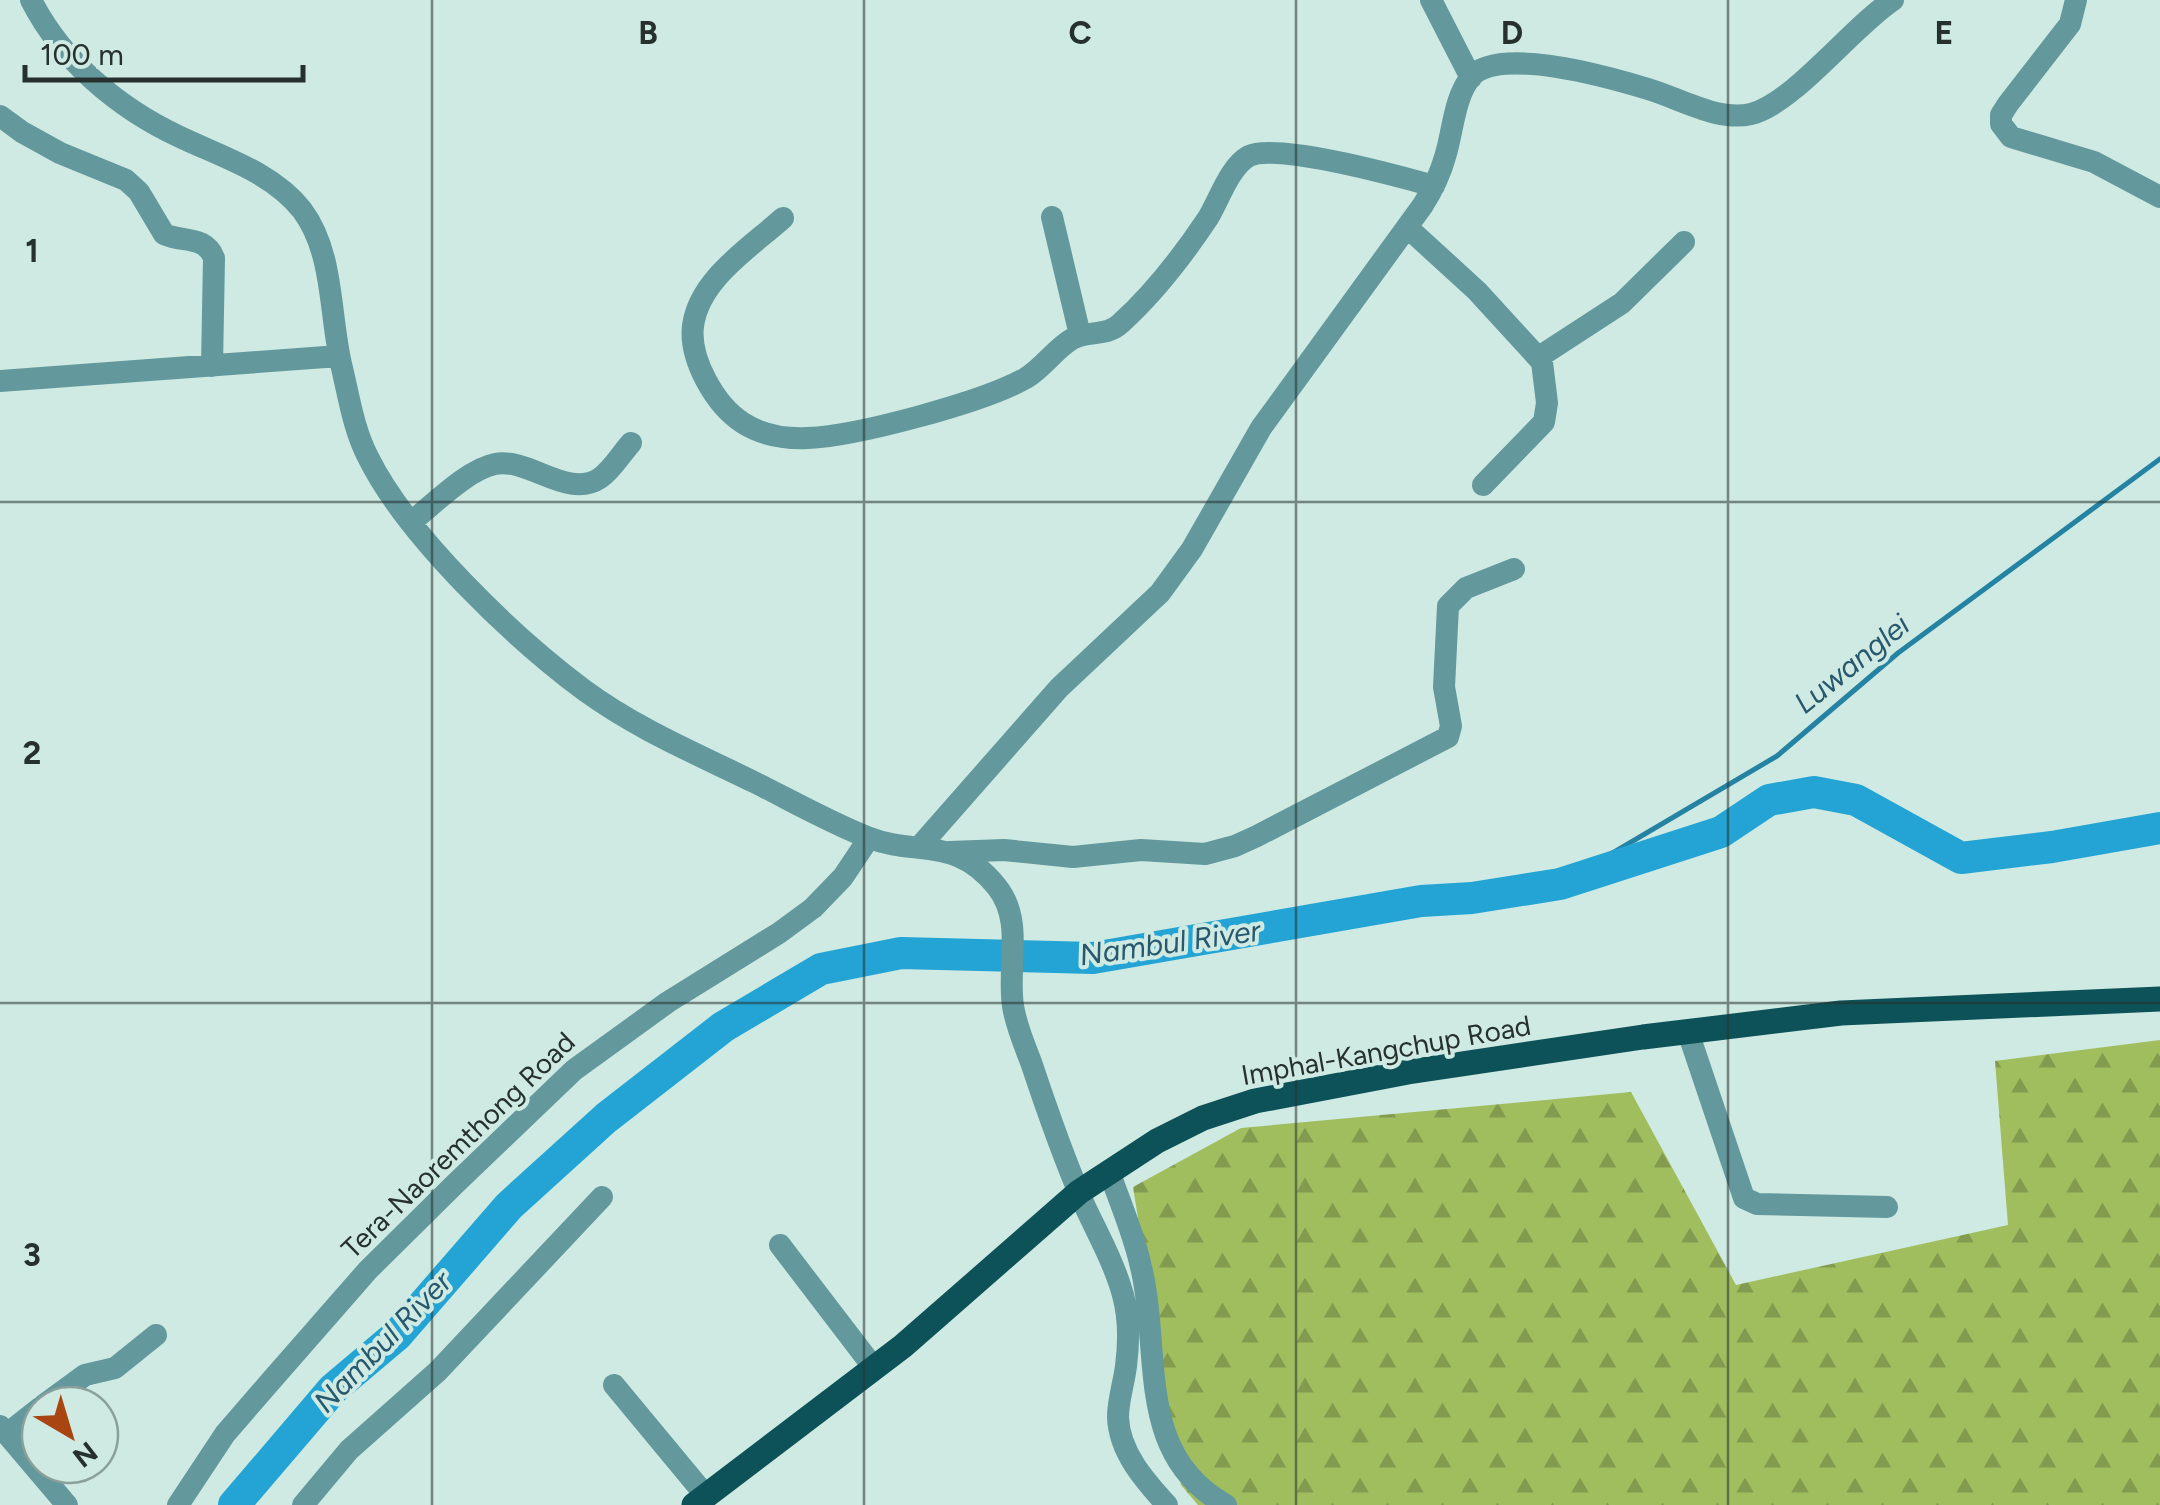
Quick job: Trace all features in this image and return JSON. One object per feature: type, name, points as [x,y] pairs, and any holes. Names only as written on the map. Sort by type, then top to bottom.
[{"type":"main road","name":"Imphal-Kangchup Road","points":[[700,1501],[874,1368],[972,1288],[1079,1192],[1157,1140],[1203,1118],[1254,1101],[1408,1072],[1688,1032],[1840,1013],[2160,998]]},
{"type":"street","points":[[31,0],[64,52],[118,100],[172,134],[274,184],[300,207],[323,255],[338,356],[368,457],[411,522],[454,572],[535,649],[610,708],[644,729],[870,838],[950,852],[1004,850],[1073,856],[1141,850],[1205,854],[1235,846],[1442,743],[1451,726],[1444,687],[1448,606],[1466,588],[1514,569]]},
{"type":"street","points":[[1431,0],[1471,78]]},
{"type":"street","points":[[920,845],[1059,688],[1160,594],[1192,549],[1268,417],[1434,186],[1471,78],[1490,65],[1533,64],[1646,88],[1727,114],[1754,114],[1780,100],[1893,0]]},
{"type":"street","points":[[2076,0],[2070,24],[2001,114],[2001,124],[2011,137],[2094,162],[2160,198]]},
{"type":"street","points":[[0,116],[60,153],[126,180],[139,192],[164,234],[198,241],[210,248],[214,258],[212,366]]},
{"type":"street","points":[[783,218],[714,280],[694,315],[692,334],[708,383],[733,416],[753,429],[776,436],[808,438],[852,432],[959,402],[1026,377],[1080,336],[1110,331],[1122,322],[1202,226],[1248,156],[1266,152],[1328,161],[1434,186]]},
{"type":"street","points":[[1052,217],[1080,336]]},
{"type":"street","points":[[1407,227],[1478,291],[1539,357],[1547,403],[1544,422],[1483,485]]},
{"type":"street","points":[[1539,357],[1622,304],[1684,242]]},
{"type":"street","points":[[0,381],[338,356]]},
{"type":"street","points":[[411,522],[490,465],[512,464],[567,483],[589,484],[606,474],[630,443]]},
{"type":"street","name":"Tera-Naoremthong Road","points":[[178,1505],[225,1434],[368,1270],[454,1185],[574,1070],[668,1002],[813,908],[843,877],[870,838]]},
{"type":"street","points":[[950,852],[983,872],[1012,911],[1013,1006],[1079,1192],[1122,1291],[1127,1314],[1126,1368],[1118,1414],[1121,1435],[1136,1468],[1167,1505]]},
{"type":"street","points":[[1688,1032],[1744,1198],[1757,1204],[1888,1208]]},
{"type":"street","points":[[1109,1171],[1141,1266],[1152,1324],[1157,1411],[1164,1437],[1194,1482],[1226,1505]]},
{"type":"street","points":[[303,1505],[348,1450],[438,1371],[602,1197]]},
{"type":"street","points":[[780,1245],[874,1368]]},
{"type":"street","points":[[72,1385],[86,1375],[114,1368],[156,1335]]},
{"type":"street","points":[[614,1385],[700,1501]]},
{"type":"street","points":[[3,1430],[67,1505]]},
{"type":"green space","points":[[2160,1040],[2160,1505],[1198,1505],[1181,1485],[1133,1187],[1241,1128],[1631,1092],[1736,1285],[2008,1225],[1995,1061]]},
{"type":"waterway","name":"Luwanglei","points":[[1560,884],[1777,756],[1898,653],[2160,459]]},
{"type":"waterway","name":"Nambul River","points":[[234,1505],[333,1389],[397,1335],[509,1206],[606,1118],[723,1027],[821,969],[901,953],[1093,958],[1421,901],[1472,898],[1560,884],[1721,832],[1769,800],[1814,792],[1856,800],[1961,858],[2160,828]]}]
